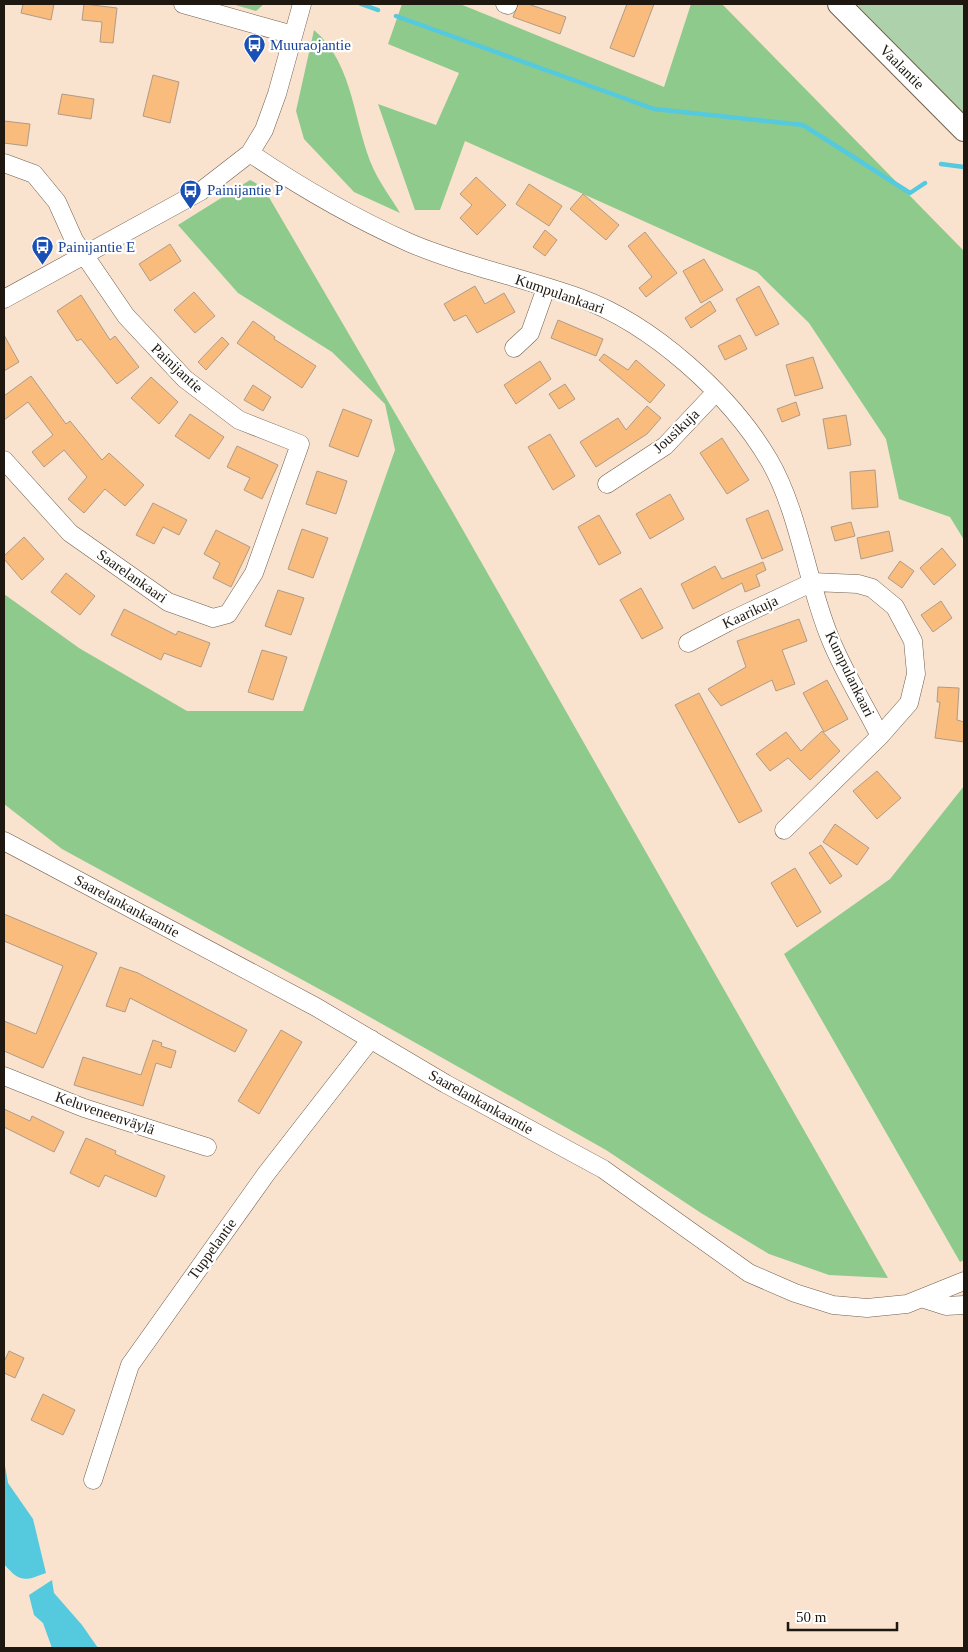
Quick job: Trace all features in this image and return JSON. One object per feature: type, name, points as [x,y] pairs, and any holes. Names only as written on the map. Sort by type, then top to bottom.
[{"type":"street","points":[[183,4],[293,35]]},
{"type":"street","points":[[4,299],[201,192],[250,153],[264,130],[277,94],[302,4]]},
{"type":"street","name":"Vaalantie","points":[[839,4],[964,130]]},
{"type":"street","name":"Kumpulankaari","points":[[250,153],[301,188],[410,243],[580,298],[616,313],[665,346],[716,392],[746,427],[770,461],[788,507],[830,638],[880,736]]},
{"type":"street","name":"Painijantie","points":[[4,163],[34,174],[57,202],[74,240],[126,316],[185,379],[239,420],[300,444]]},
{"type":"street","points":[[514,348],[530,333],[546,288]]},
{"type":"street","name":"Jousikuja","points":[[607,484],[665,446],[716,392]]},
{"type":"street","name":"Saarelankaari","points":[[4,460],[70,533],[168,602],[213,618],[228,614],[254,573],[300,444]]},
{"type":"street","name":"Kumpulankaari","points":[[784,830],[880,736],[909,703],[916,674],[913,641],[895,607],[872,588],[858,584],[813,582]]},
{"type":"street","name":"Kaarikuja","points":[[688,643],[813,582]]},
{"type":"street","name":"Saarelankankaantie","points":[[4,841],[316,1007],[446,1084],[603,1168],[748,1273],[795,1293],[833,1305],[867,1308],[907,1304],[924,1299],[964,1281]]},
{"type":"street","name":"Tuppelantie","points":[[93,1480],[130,1365],[266,1174],[371,1039]]},
{"type":"street","name":"Keluveneenväylä","points":[[4,1076],[84,1108],[207,1147]]},
{"type":"street","points":[[924,1299],[946,1306],[964,1305]]},
{"type":"green space","points":[[232,4],[264,4],[256,11]]},
{"type":"green space","points":[[402,4],[460,4],[664,87],[691,4],[722,4],[964,251],[964,540],[950,517],[899,499],[886,439],[809,323],[757,272],[465,141],[440,210],[415,210],[378,104],[436,125],[459,73],[388,44]]},
{"type":"green space","points":[[856,4],[964,4],[964,116]]},
{"type":"green space","points":[[314,30],[338,60],[352,96],[367,152],[374,170],[400,213],[354,192],[304,139],[296,111]]},
{"type":"green space","points":[[250,180],[263,187],[451,509],[888,1278],[829,1275],[769,1254],[701,1213],[606,1150],[343,1002],[62,849],[4,804],[4,594],[79,648],[187,711],[303,711],[395,450],[385,404],[332,352],[238,293],[178,225]]},
{"type":"green space","points":[[964,786],[964,1260],[960,1262],[784,954],[890,879]]},
{"type":"water","points":[[4,1460],[8,1483],[33,1519],[46,1573],[33,1578],[23,1579],[14,1575],[4,1564]]},
{"type":"water","points":[[52,1580],[54,1593],[82,1625],[98,1648],[52,1648],[43,1623],[34,1615],[29,1595]]},
{"type":"building","points":[[23,4],[54,4],[51,20],[21,13]]},
{"type":"building","points":[[84,4],[117,8],[113,43],[100,42],[102,22],[82,20]]},
{"type":"building","points":[[518,4],[528,4],[566,17],[560,34],[513,17]]},
{"type":"building","points":[[627,4],[654,4],[634,57],[610,48]]},
{"type":"building","points":[[153,75],[179,82],[170,123],[143,116]]},
{"type":"building","points":[[62,94],[94,99],[91,119],[58,114]]},
{"type":"building","points":[[4,121],[30,124],[27,146],[4,143]]},
{"type":"building","points":[[476,177],[506,205],[477,235],[460,218],[472,205],[460,194]]},
{"type":"building","points":[[529,184],[562,206],[549,226],[516,204]]},
{"type":"building","points":[[583,194],[619,225],[606,240],[570,209]]},
{"type":"building","points":[[545,230],[557,240],[545,256],[533,247]]},
{"type":"building","points":[[645,232],[677,273],[646,297],[639,288],[652,277],[628,246]]},
{"type":"building","points":[[170,244],[181,261],[150,281],[139,264]]},
{"type":"building","points":[[704,259],[723,290],[701,303],[683,271]]},
{"type":"building","points":[[475,286],[485,304],[504,293],[515,312],[477,333],[466,315],[454,321],[444,304]]},
{"type":"building","points":[[759,286],[779,324],[756,336],[736,299]]},
{"type":"building","points":[[194,292],[215,316],[195,333],[174,310]]},
{"type":"building","points":[[81,295],[110,340],[115,336],[139,367],[117,384],[81,339],[77,341],[57,311]]},
{"type":"building","points":[[710,301],[716,311],[691,328],[685,318]]},
{"type":"building","points":[[558,320],[603,339],[596,356],[551,338]]},
{"type":"building","points":[[253,321],[275,337],[274,339],[316,366],[302,388],[237,343]]},
{"type":"building","points":[[4,335],[19,362],[4,371]]},
{"type":"building","points":[[740,335],[747,349],[725,360],[718,346]]},
{"type":"building","points":[[222,337],[229,344],[206,370],[198,362]]},
{"type":"building","points":[[604,354],[628,370],[636,360],[665,385],[650,403],[599,360]]},
{"type":"building","points":[[813,357],[823,388],[795,396],[786,365]]},
{"type":"building","points":[[540,361],[551,379],[516,404],[504,385]]},
{"type":"building","points":[[31,376],[66,424],[70,421],[102,460],[109,453],[144,485],[125,506],[105,489],[84,513],[68,499],[87,477],[64,450],[44,467],[32,452],[53,435],[28,402],[4,420],[4,396]]},
{"type":"building","points":[[151,377],[178,402],[159,424],[131,398]]},
{"type":"building","points":[[565,384],[575,399],[559,409],[549,394]]},
{"type":"building","points":[[253,385],[271,397],[263,411],[244,400]]},
{"type":"building","points":[[796,402],[800,415],[782,422],[777,409]]},
{"type":"building","points":[[647,406],[661,418],[647,434],[596,467],[580,442],[618,418],[626,430]]},
{"type":"building","points":[[343,409],[372,420],[358,457],[329,446]]},
{"type":"building","points":[[190,414],[224,437],[209,459],[175,436]]},
{"type":"building","points":[[846,415],[851,445],[828,449],[823,419]]},
{"type":"building","points":[[550,434],[575,476],[553,490],[528,447]]},
{"type":"building","points":[[722,438],[749,480],[727,494],[700,453]]},
{"type":"building","points":[[237,446],[278,465],[262,499],[244,490],[250,478],[227,467]]},
{"type":"building","points":[[875,470],[878,507],[852,509],[850,472]]},
{"type":"building","points":[[317,471],[347,481],[336,514],[306,504]]},
{"type":"building","points":[[670,494],[684,519],[650,539],[636,514]]},
{"type":"building","points":[[153,503],[187,520],[179,535],[163,527],[154,544],[136,535]]},
{"type":"building","points":[[768,510],[783,550],[762,559],[746,519]]},
{"type":"building","points":[[599,515],[621,553],[599,565],[578,527]]},
{"type":"building","points":[[851,522],[855,536],[835,541],[831,527]]},
{"type":"building","points":[[302,529],[328,538],[313,578],[288,569]]},
{"type":"building","points":[[216,530],[250,547],[231,587],[213,578],[220,563],[204,554]]},
{"type":"building","points":[[889,531],[893,551],[861,559],[857,538]]},
{"type":"building","points":[[24,537],[44,559],[22,580],[4,559],[4,556]]},
{"type":"building","points":[[942,548],[956,565],[934,585],[920,568]]},
{"type":"building","points":[[900,561],[914,571],[902,588],[888,578]]},
{"type":"building","points":[[763,562],[766,570],[756,575],[760,586],[745,592],[742,583],[693,609],[681,584],[715,566],[722,579]]},
{"type":"building","points":[[66,573],[95,596],[80,615],[51,592]]},
{"type":"building","points":[[641,588],[663,628],[642,639],[620,600]]},
{"type":"building","points":[[278,590],[304,598],[291,635],[265,626]]},
{"type":"building","points":[[941,601],[952,618],[933,632],[921,615]]},
{"type":"building","points":[[124,609],[176,635],[178,631],[210,643],[201,667],[164,653],[161,660],[111,635]]},
{"type":"building","points":[[799,619],[807,641],[782,650],[795,684],[776,691],[772,680],[721,706],[708,689],[746,667],[737,641]]},
{"type":"building","points":[[262,650],[287,657],[273,700],[248,692]]},
{"type":"building","points":[[827,680],[848,719],[824,732],[803,693]]},
{"type":"building","points":[[938,687],[959,688],[957,720],[964,722],[964,742],[935,738],[940,702],[937,702]]},
{"type":"building","points":[[699,693],[762,811],[739,823],[675,705]]},
{"type":"building","points":[[822,731],[840,751],[810,780],[788,758],[770,771],[756,754],[786,732],[801,751]]},
{"type":"building","points":[[877,771],[901,798],[877,819],[853,791]]},
{"type":"building","points":[[835,824],[869,848],[857,865],[823,842]]},
{"type":"building","points":[[821,845],[842,876],[830,884],[809,853]]},
{"type":"building","points":[[795,868],[821,912],[797,927],[771,883]]},
{"type":"building","points":[[4,914],[97,953],[43,1068],[4,1051],[4,1021],[36,1034],[63,966],[4,941]]},
{"type":"building","points":[[120,967],[138,973],[247,1030],[235,1052],[130,998],[125,1012],[106,1006]]},
{"type":"building","points":[[281,1030],[302,1042],[259,1114],[238,1101]]},
{"type":"building","points":[[153,1040],[162,1043],[161,1046],[176,1051],[171,1068],[156,1063],[143,1106],[74,1085],[83,1057],[141,1075]]},
{"type":"building","points":[[4,1109],[30,1121],[32,1116],[64,1132],[54,1152],[4,1127]]},
{"type":"building","points":[[86,1138],[116,1151],[115,1154],[165,1176],[156,1197],[105,1175],[99,1187],[70,1173]]},
{"type":"building","points":[[9,1351],[24,1358],[15,1378],[4,1373],[4,1362]]},
{"type":"building","points":[[43,1394],[75,1410],[63,1435],[31,1420]]},
{"type":"waterway","points":[[361,4],[378,10]]},
{"type":"waterway","points":[[396,16],[654,109],[803,125],[910,193],[925,183]]},
{"type":"waterway","points":[[941,164],[964,167]]},
{"type":"place","name":"Muuraojantie","points":[[254,64]]},
{"type":"place","name":"Painijantie P","points":[[191,209]]},
{"type":"place","name":"Painijantie E","points":[[42,266]]}]
